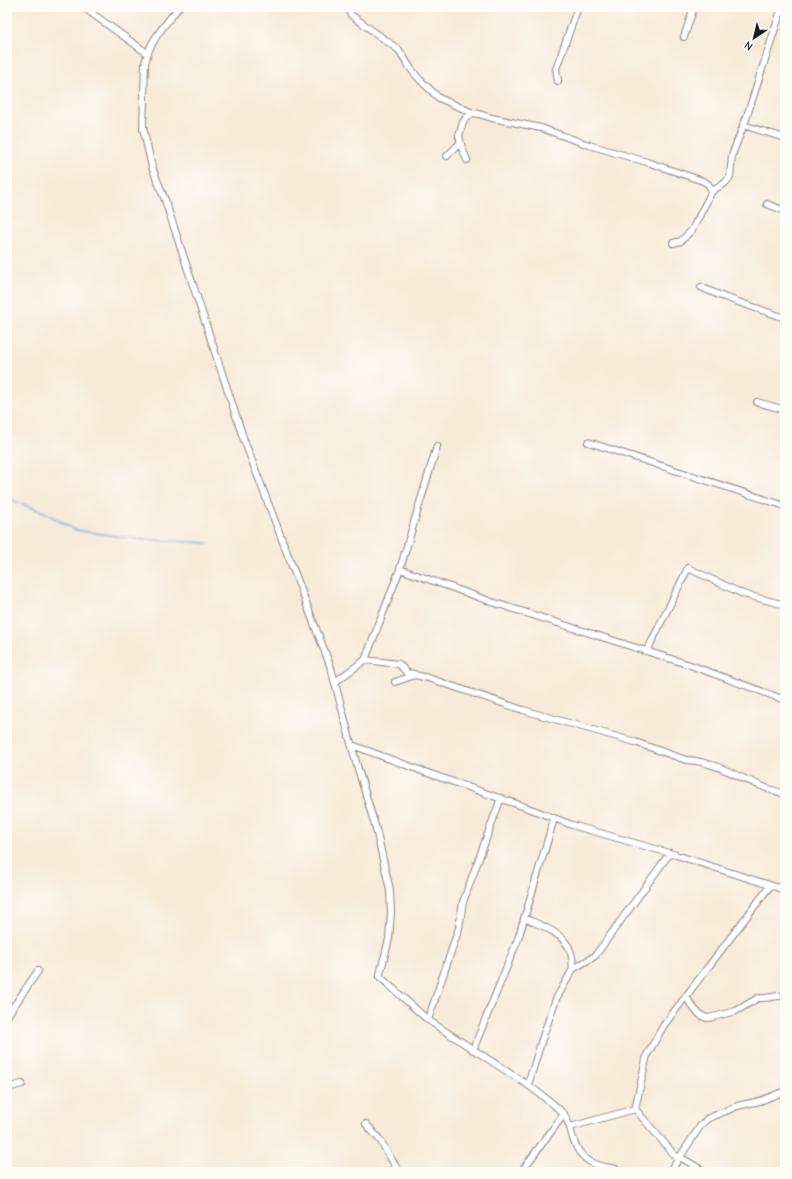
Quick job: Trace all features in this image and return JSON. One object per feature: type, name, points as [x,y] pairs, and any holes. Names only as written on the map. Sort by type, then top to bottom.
[{"type":"street","points":[[83,7],[147,53]]},
{"type":"street","points":[[178,7],[150,46],[147,53],[145,64],[143,128],[152,167],[165,200],[244,440],[335,682],[376,830],[390,890],[391,912],[389,939],[380,977],[428,1020],[528,1085],[552,1103],[564,1114],[578,1152],[596,1165],[612,1168],[622,1172]]},
{"type":"street","points":[[348,7],[350,15],[399,50],[411,69],[439,98],[473,113],[541,128],[594,147],[647,162],[703,181],[708,184],[712,191]]},
{"type":"street","points":[[558,81],[556,69],[578,7]]},
{"type":"street","points":[[684,37],[694,7]]},
{"type":"street","points":[[673,244],[681,241],[692,230],[712,191],[725,183],[730,177],[732,155],[782,7]]},
{"type":"street","points":[[467,160],[460,143],[459,136],[463,122],[473,113]]},
{"type":"street","points":[[743,125],[785,138]]},
{"type":"street","points":[[447,156],[460,143]]},
{"type":"street","points":[[767,204],[785,211]]},
{"type":"street","points":[[701,287],[721,296],[785,318]]},
{"type":"street","points":[[758,402],[785,410]]},
{"type":"street","points":[[588,442],[660,464],[785,506]]},
{"type":"street","points":[[335,682],[365,660],[400,569],[436,446]]},
{"type":"street","points":[[647,651],[688,568],[743,594],[785,605]]},
{"type":"street","points":[[400,569],[492,602],[690,665],[785,700]]},
{"type":"street","points":[[365,660],[399,664],[407,673],[458,688],[523,710],[635,742],[686,760],[693,760],[718,766],[760,786],[785,794]]},
{"type":"street","points":[[395,682],[415,675]]},
{"type":"street","points":[[352,745],[501,798],[554,819],[670,853],[785,890]]},
{"type":"street","points":[[428,1020],[459,928],[463,902],[501,798]]},
{"type":"street","points":[[473,1050],[518,939],[554,819]]},
{"type":"street","points":[[528,1085],[556,999],[573,969],[595,956],[670,853]]},
{"type":"street","points":[[634,1109],[647,1055],[664,1025],[770,886]]},
{"type":"street","points":[[524,918],[545,927],[561,938],[569,946],[572,955],[573,969]]},
{"type":"street","points":[[7,1016],[38,971]]},
{"type":"street","points":[[686,996],[700,1014],[706,1018],[709,1018],[736,1011],[758,998],[785,994]]},
{"type":"street","points":[[7,1088],[22,1084]]},
{"type":"street","points":[[670,1172],[701,1125],[707,1119],[737,1106],[760,1101],[785,1091]]},
{"type":"street","points":[[570,1127],[634,1109]]},
{"type":"street","points":[[634,1109],[679,1158],[705,1172]]},
{"type":"street","points":[[521,1172],[564,1114]]},
{"type":"street","points":[[366,1124],[380,1140],[399,1172]]},
{"type":"waterway","points":[[7,498],[46,513],[75,530],[137,539],[208,543]]}]
